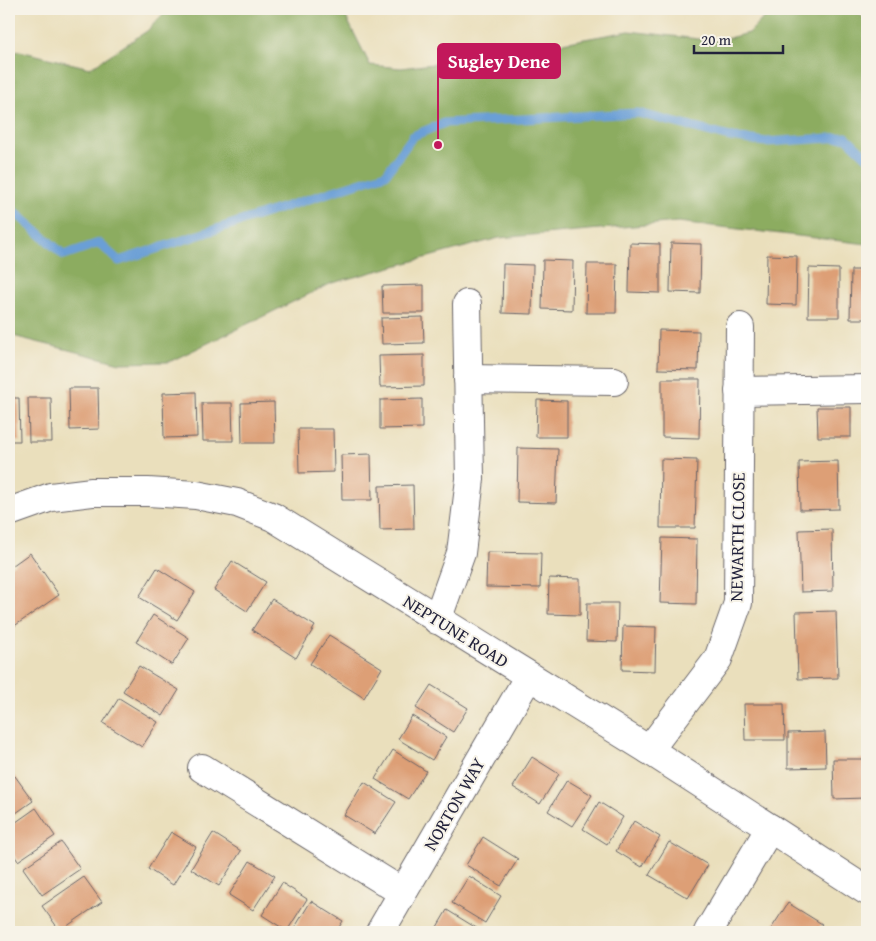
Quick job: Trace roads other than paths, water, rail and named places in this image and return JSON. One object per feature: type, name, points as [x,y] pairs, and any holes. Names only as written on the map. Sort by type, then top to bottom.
[{"type":"street","points":[[437,620],[461,553],[470,479],[467,304]]},
{"type":"street","name":"NEWARTH CLOSE","points":[[648,750],[718,659],[738,603],[738,391],[740,326]]},
{"type":"street","points":[[468,379],[614,381]]},
{"type":"street","points":[[738,391],[867,389]]},
{"type":"street","name":"NEPTUNE ROAD","points":[[9,512],[52,497],[92,492],[148,492],[196,495],[237,503],[273,517],[648,750],[867,891]]},
{"type":"street","name":"NORTON WAY","points":[[380,932],[529,676]]},
{"type":"street","points":[[202,768],[402,892]]},
{"type":"street","points":[[708,932],[770,828]]},
{"type":"waterway","points":[[9,207],[64,255],[99,243],[119,261],[386,174],[413,136],[444,123],[638,113],[730,137],[766,142],[846,137],[867,157]]},
{"type":"place","name":"Sugley Dene","points":[[438,145]]}]
